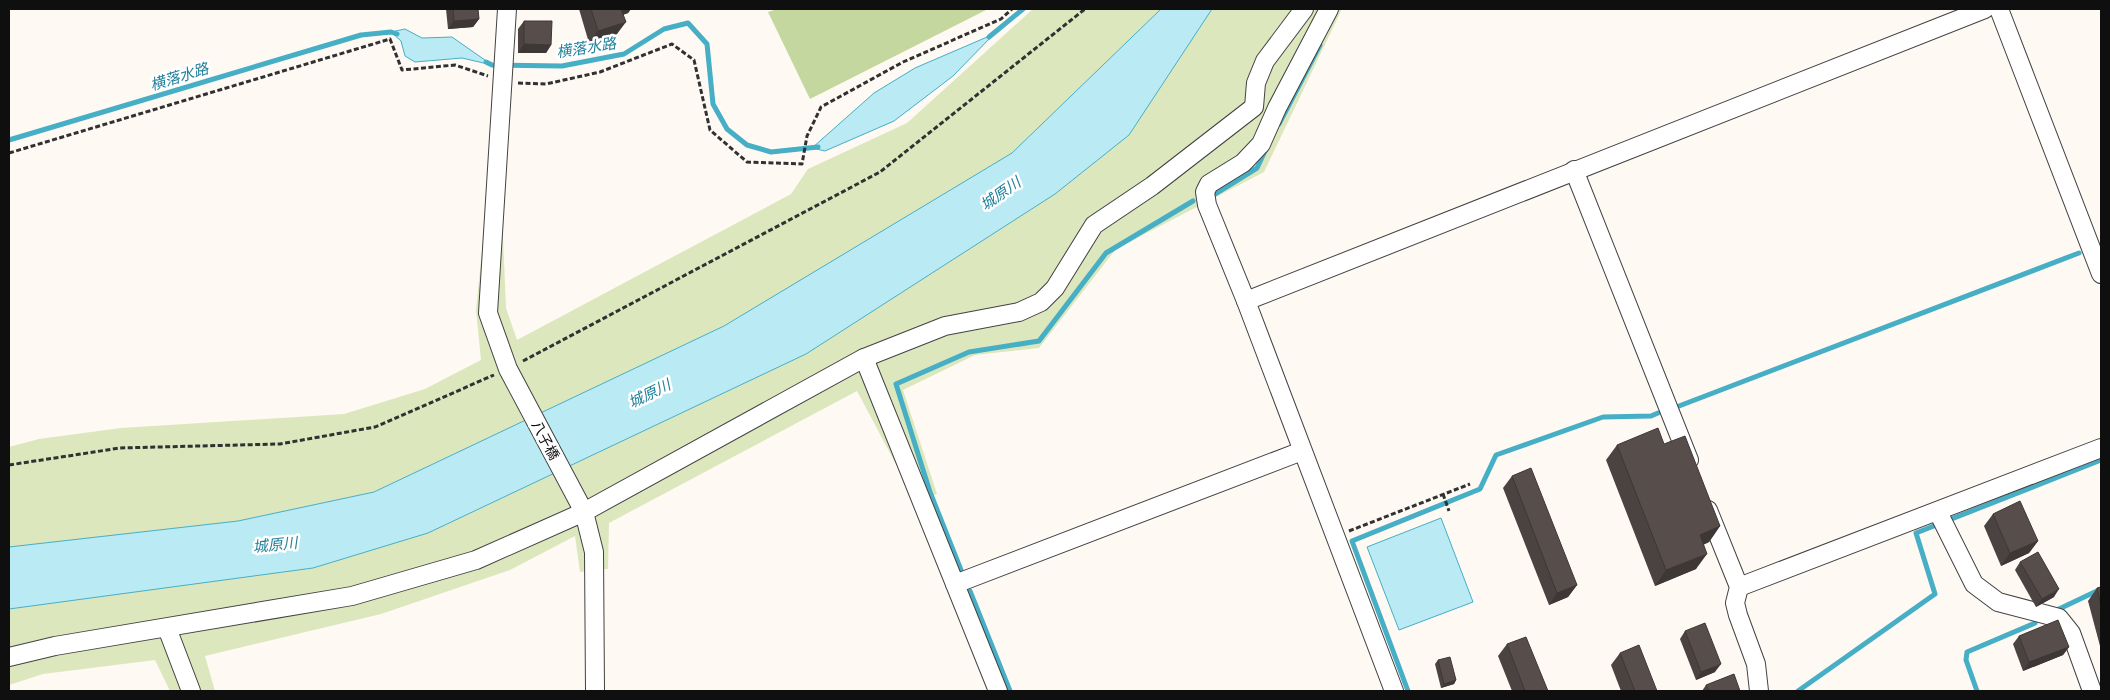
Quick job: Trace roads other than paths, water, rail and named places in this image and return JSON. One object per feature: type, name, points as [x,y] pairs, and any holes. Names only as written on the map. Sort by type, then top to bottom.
[{"type":"street","name":"八子橋","points":[[507,9],[504,82],[488,313],[508,369],[584,512],[594,552],[595,691]]},
{"type":"street","points":[[1254,106],[1256,83],[1265,61],[1304,9]]},
{"type":"street","points":[[1329,9],[1276,108],[1262,144],[1243,163],[1210,184],[1205,192],[1207,205],[1246,301],[1394,691]]},
{"type":"street","points":[[1246,301],[1986,9]]},
{"type":"street","points":[[1999,9],[2101,274]]},
{"type":"street","points":[[9,657],[55,646],[352,596],[476,560],[584,512],[864,358],[945,326],[1019,312],[1041,302],[1055,288],[1094,225],[1152,186],[1254,106],[1276,108]]},
{"type":"street","points":[[1574,170],[1695,476]]},
{"type":"street","points":[[864,358],[998,691]]},
{"type":"street","points":[[1739,587],[2101,448]]},
{"type":"street","points":[[955,584],[1302,451]]},
{"type":"street","points":[[1702,495],[1739,587],[1735,603],[1756,664],[1759,691]]},
{"type":"street","points":[[1938,512],[1974,584],[1998,602],[2059,618],[2071,633],[2092,691]]},
{"type":"street","points":[[167,628],[190,691]]},
{"type":"water","name":"城原川","points":[[1161,9],[1212,9],[1129,135],[1055,194],[806,354],[428,533],[313,568],[9,609],[9,547],[238,521],[374,492],[724,326],[1012,153]]},
{"type":"water","points":[[405,29],[422,38],[452,37],[492,65],[462,58],[415,62],[405,56],[401,41],[391,32]]},
{"type":"water","points":[[994,34],[953,76],[894,121],[825,151],[812,148],[874,93],[915,68]]},
{"type":"water","points":[[1441,518],[1473,602],[1399,630],[1367,547]]},
{"type":"waterway","name":"横落水路","points":[[989,37],[1023,9]]},
{"type":"waterway","name":"横落水路","points":[[486,62],[492,65],[562,66],[624,54],[664,29],[688,23],[707,44],[713,104],[727,129],[747,145],[771,152],[818,147]]},
{"type":"waterway","name":"横落水路","points":[[9,140],[361,35],[391,32],[397,34]]},
{"type":"waterway","points":[[1279,124],[1320,45]]},
{"type":"waterway","points":[[1215,194],[1257,168],[1266,149]]},
{"type":"waterway","points":[[961,570],[930,492],[896,384],[969,352],[1039,341],[1106,253],[1193,201]]},
{"type":"waterway","points":[[1679,406],[2079,253]]},
{"type":"waterway","points":[[1408,691],[1352,541],[1480,489],[1496,455],[1603,417],[1651,416],[1658,413]]},
{"type":"waterway","points":[[1798,691],[1935,594],[1916,533],[2101,460]]},
{"type":"waterway","points":[[2059,609],[2101,589]]},
{"type":"waterway","points":[[970,591],[1010,691]]},
{"type":"waterway","points":[[1977,691],[1966,660],[1967,652],[2035,623]]}]
